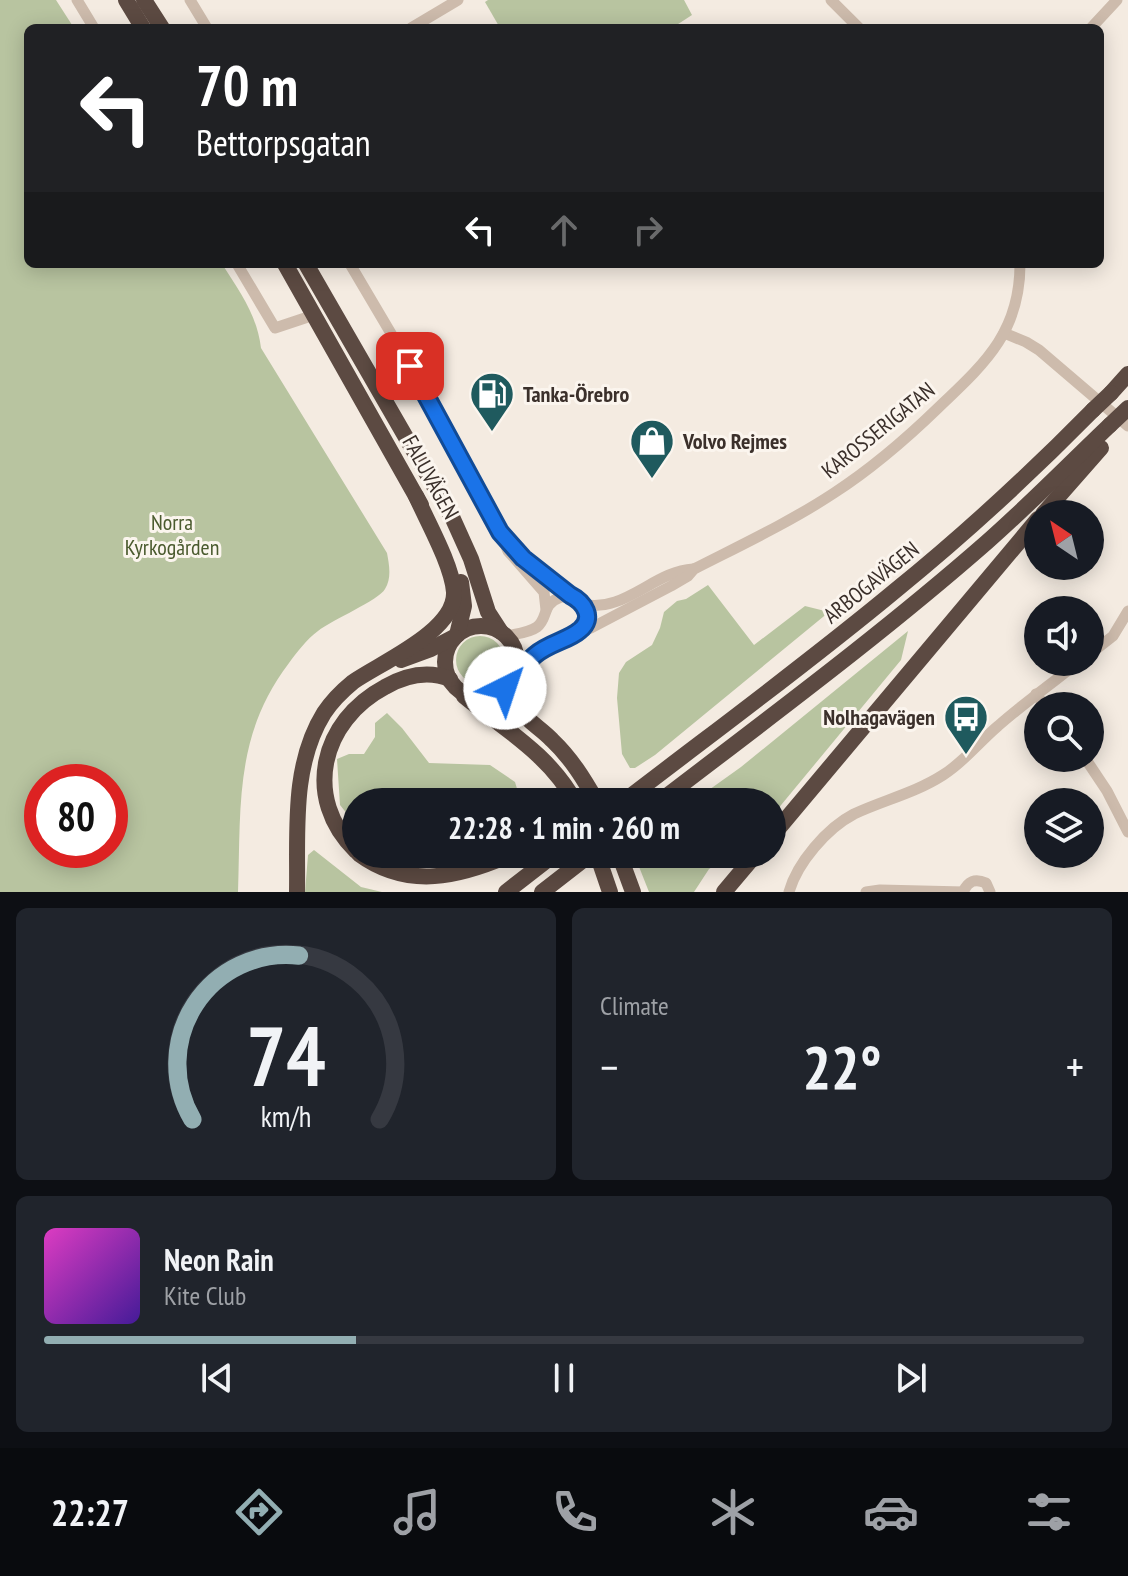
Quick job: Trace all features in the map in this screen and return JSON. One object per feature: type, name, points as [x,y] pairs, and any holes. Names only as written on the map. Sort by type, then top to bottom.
[{"type":"highway","points":[[126,0],[141,24]]},
{"type":"highway","points":[[144,0],[159,24]]},
{"type":"highway","name":"FALUVÄGEN","points":[[287,268],[460,576],[464,606],[456,636]]},
{"type":"highway","name":"FALUVÄGEN","points":[[308,268],[453,519],[471,559],[488,612],[503,634]]},
{"type":"highway","name":"ARBOGAVÄGEN","points":[[641,788],[898,589],[1017,485],[1128,374]]},
{"type":"highway","name":"ARBOGAVÄGEN","points":[[677,788],[933,588],[999,531],[1128,408]]},
{"type":"highway","points":[[1055,500],[1109,439],[1110,425]]},
{"type":"highway","points":[[297,892],[299,797],[303,769],[311,740],[323,716],[354,682],[435,627],[449,612],[453,601],[454,590],[445,562],[416,496]]},
{"type":"highway","points":[[786,819],[1024,536]]},
{"type":"highway","points":[[376,668],[431,649],[477,626],[489,627],[503,634],[516,653],[513,677],[515,700],[521,711],[569,758],[589,788]]},
{"type":"highway","points":[[456,636],[448,648],[445,661],[454,684],[544,759],[567,788]]},
{"type":"highway","points":[[342,834],[333,820],[325,779],[328,754],[341,724],[356,707],[399,680],[426,674],[454,684],[469,695],[485,697],[502,691],[513,677]]},
{"type":"highway","points":[[633,788],[662,772]]},
{"type":"highway","points":[[382,868],[398,874],[427,877],[471,868]]},
{"type":"highway","points":[[506,892],[537,868]]},
{"type":"highway","points":[[542,892],[574,868]]},
{"type":"highway","points":[[600,868],[610,892]]},
{"type":"highway","points":[[624,868],[633,892]]},
{"type":"highway","points":[[730,888],[745,868]]},
{"type":"street","points":[[77,0],[92,24]]},
{"type":"street","points":[[190,0],[205,24]]},
{"type":"street","points":[[418,24],[458,0]]},
{"type":"street","points":[[831,0],[855,24]]},
{"type":"street","points":[[1095,24],[1117,0]]},
{"type":"street","points":[[239,268],[275,328],[314,315]]},
{"type":"street","points":[[352,268],[425,391],[500,532],[523,558],[582,604],[587,621],[578,633]]},
{"type":"street","name":"KAROSSERIGATAN","points":[[582,604],[606,605],[684,570],[694,569],[804,512],[873,465],[977,372],[997,346],[1015,304],[1020,268]]},
{"type":"street","points":[[1004,333],[1039,350],[1128,426]]},
{"type":"street","points":[[500,532],[508,551],[544,592],[546,610],[537,628],[503,634]]},
{"type":"street","name":"KAROSSERIGATAN","points":[[513,677],[542,649],[591,628],[671,586],[694,569]]},
{"type":"street","points":[[546,610],[556,598],[570,595]]},
{"type":"street","points":[[1104,643],[1125,627],[1128,611]]},
{"type":"street","points":[[1039,692],[1060,676]]},
{"type":"street","points":[[789,892],[809,854],[837,827],[851,816],[911,793],[945,774],[1024,704]]},
{"type":"street","points":[[1094,772],[1128,832]]},
{"type":"street","points":[[866,892],[964,892],[966,886],[978,879],[986,883],[990,892]]},
{"type":"green space","name":"Norra Kyrkogården","points":[[0,0],[56,0],[71,24],[24,24],[24,268],[225,268],[252,314],[261,348],[387,553],[389,576],[381,594],[310,638],[271,690],[249,745],[241,801],[238,892],[0,892]]},
{"type":"green space","points":[[684,0],[692,15],[678,24],[498,24],[485,2]]},
{"type":"green space","points":[[708,585],[754,645],[805,606],[829,612],[655,755],[630,768],[622,754],[617,698],[619,673],[626,662],[652,645],[664,612],[677,601]]},
{"type":"green space","points":[[908,631],[901,660],[786,799],[786,788],[712,788]]},
{"type":"green space","points":[[480,636],[497,643],[504,660],[497,677],[480,684],[463,677],[456,660],[463,643]]},
{"type":"green space","points":[[387,713],[429,763],[490,765],[515,782],[517,788],[342,788],[342,808],[337,759],[349,754],[364,754],[375,737],[375,723]]},
{"type":"green space","points":[[314,850],[361,887],[382,892],[305,892],[308,855]]},
{"type":"green space","points":[[640,868],[711,868],[694,892],[649,892]]},
{"type":"place","name":"Tanka-Örebro","points":[[492,433]]},
{"type":"place","name":"Volvo Rejmes","points":[[652,480]]},
{"type":"place","name":"Nolhagavägen","points":[[966,756]]},
{"type":"route","points":[[410,366],[500,532],[523,558],[579,600],[587,613],[587,621],[578,633],[548,645],[536,654],[505,688]]}]
